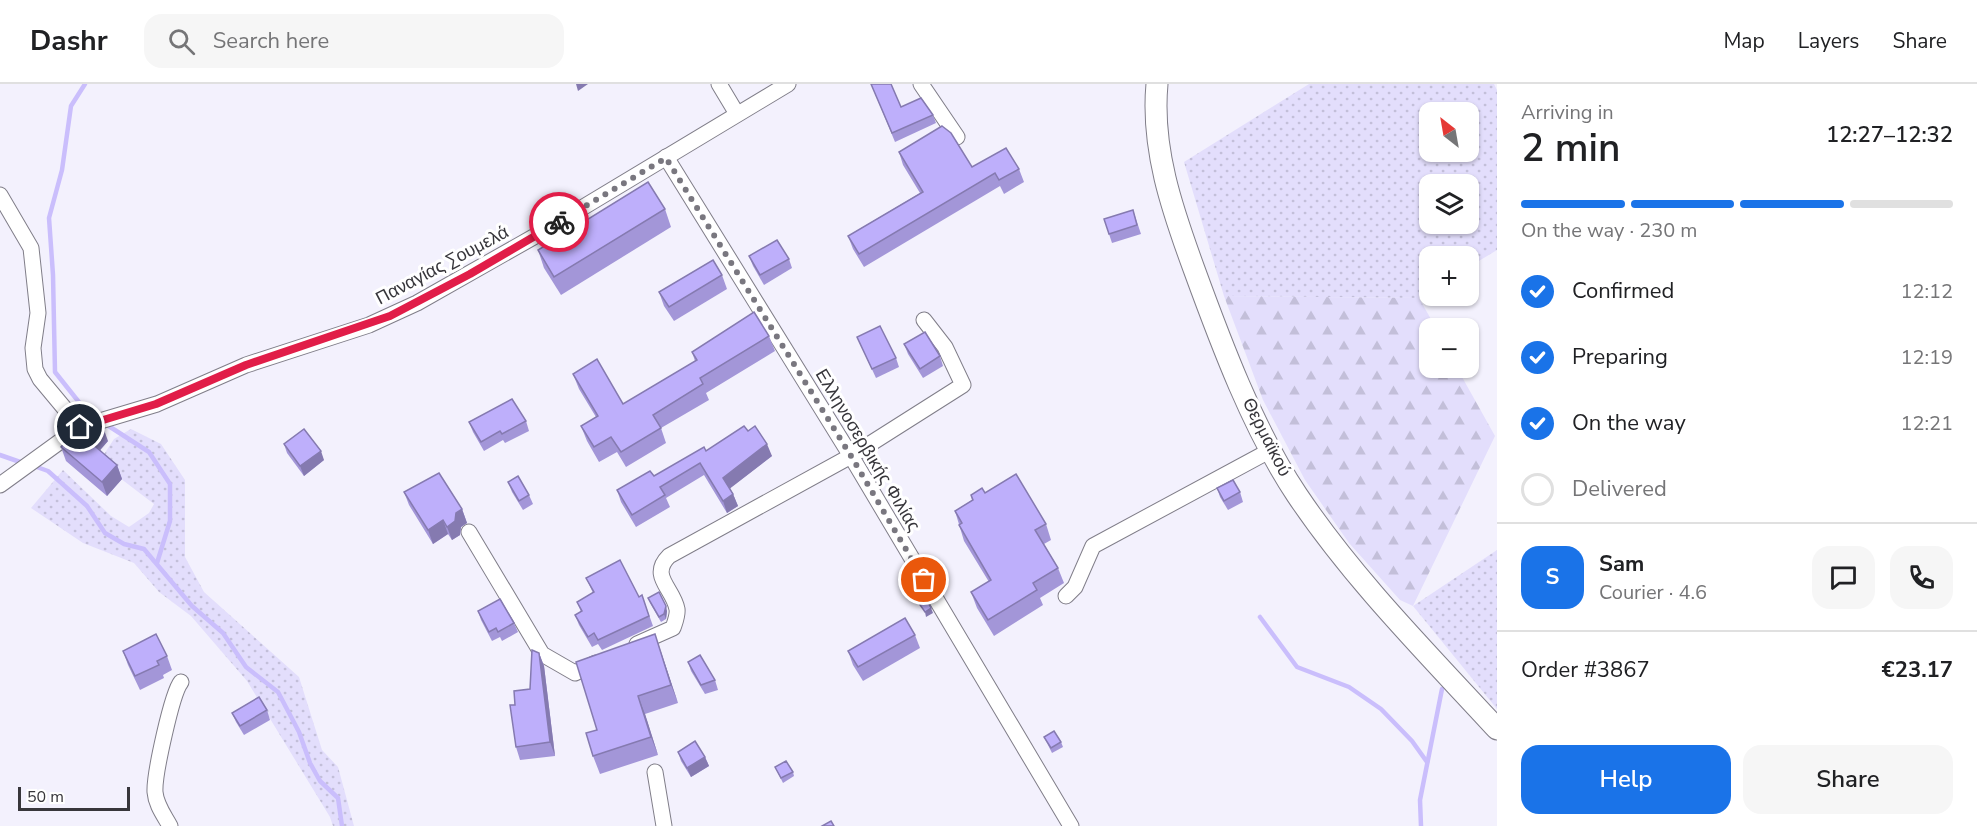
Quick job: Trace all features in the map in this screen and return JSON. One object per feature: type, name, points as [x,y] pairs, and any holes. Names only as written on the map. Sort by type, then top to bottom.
[{"type":"street","points":[[719,84],[737,114]]},
{"type":"street","name":"Παναγίας Σουμελά","points":[[0,485],[86,425],[156,404],[246,365],[390,316],[470,274],[788,84]]},
{"type":"street","points":[[921,84],[957,137]]},
{"type":"street","name":"Θερμαϊκού","points":[[1157,84],[1155,104],[1164,180],[1204,298],[1271,450],[1297,494],[1339,550],[1497,729]]},
{"type":"street","name":"Ελληνοσερβικής Φιλίας","points":[[666,158],[851,456],[1071,826]]},
{"type":"street","points":[[0,195],[31,248],[38,313],[33,348],[35,369],[40,379],[86,425]]},
{"type":"street","points":[[469,532],[542,654],[575,673],[673,628],[677,610],[660,573],[661,564],[669,556],[851,456],[963,385],[963,380],[945,347],[924,320]]},
{"type":"street","points":[[1066,596],[1075,587],[1093,546],[1271,450]]},
{"type":"street","points":[[170,826],[157,804],[155,781],[174,696],[181,682]]},
{"type":"street","points":[[656,772],[664,826]]},
{"type":"green space","points":[[1309,84],[1494,84],[1497,90],[1497,250],[1479,261],[1479,246],[1419,246],[1419,298],[1224,296],[1184,162]]},
{"type":"green space","points":[[1224,296],[1419,298],[1419,306],[1424,306],[1430,318],[1419,318],[1419,378],[1463,378],[1495,436],[1413,606],[1400,600],[1349,543],[1305,480],[1263,400]]},
{"type":"green space","points":[[131,429],[161,444],[185,480],[185,557],[204,592],[299,677],[322,750],[338,767],[354,826],[333,826],[330,817],[247,681],[191,616],[159,592],[134,563],[83,543],[31,508],[63,470],[111,516],[129,527],[149,513],[154,504],[99,462],[114,439]]},
{"type":"green space","points":[[1497,550],[1497,709],[1413,606]]},
{"type":"building","points":[[871,84],[891,84],[901,107],[921,98],[933,115],[892,133]]},
{"type":"building","points":[[942,126],[951,133],[972,167],[1006,148],[1019,169],[999,180],[995,173],[859,254],[848,236],[923,192],[899,152]]},
{"type":"building","points":[[648,182],[665,209],[554,277],[538,250]]},
{"type":"building","points":[[1133,210],[1137,225],[1109,234],[1104,219]]},
{"type":"building","points":[[777,240],[789,259],[760,275],[749,256]]},
{"type":"building","points":[[713,260],[722,275],[669,307],[659,292]]},
{"type":"building","points":[[754,312],[769,336],[700,378],[703,384],[653,415],[661,428],[621,452],[611,437],[594,447],[581,426],[598,416],[573,374],[597,359],[623,404],[697,360],[692,352]]},
{"type":"building","points":[[880,326],[896,358],[872,369],[857,337]]},
{"type":"building","points":[[925,332],[940,356],[920,369],[904,344]]},
{"type":"building","points":[[512,399],[526,421],[502,434],[500,431],[481,442],[469,422]]},
{"type":"building","points":[[93,418],[103,427],[90,442],[117,465],[102,482],[61,447],[84,421]]},
{"type":"building","points":[[744,426],[748,431],[755,426],[767,444],[723,478],[733,494],[723,501],[700,463],[660,487],[665,495],[632,515],[617,490],[650,471],[654,476],[704,447],[706,451]]},
{"type":"building","points":[[304,429],[321,451],[300,466],[284,444]]},
{"type":"building","points":[[439,473],[462,509],[456,513],[455,521],[447,527],[443,520],[428,530],[404,492]]},
{"type":"building","points":[[1016,474],[1046,524],[1035,530],[1058,568],[1033,583],[1037,590],[988,620],[971,592],[991,580],[959,525],[962,523],[955,511],[973,500],[971,495],[982,488],[985,493]]},
{"type":"building","points":[[518,476],[529,495],[519,501],[508,482]]},
{"type":"building","points":[[1233,480],[1240,492],[1224,501],[1217,488]]},
{"type":"building","points":[[620,560],[639,597],[642,595],[649,616],[598,640],[594,633],[588,637],[575,615],[582,611],[577,602],[594,592],[586,578]]},
{"type":"building","points":[[659,592],[666,606],[664,614],[659,617],[648,598]]},
{"type":"building","points":[[925,597],[931,608],[925,612],[918,602]]},
{"type":"building","points":[[500,599],[514,623],[498,632],[496,628],[489,632],[478,611]]},
{"type":"building","points":[[905,618],[915,635],[858,667],[848,651]]},
{"type":"building","points":[[156,634],[167,656],[157,661],[159,665],[135,676],[123,651]]},
{"type":"building","points":[[655,634],[671,685],[638,696],[651,737],[593,756],[586,733],[597,730],[576,662]]},
{"type":"building","points":[[532,650],[539,653],[550,742],[516,747],[510,705],[515,705],[514,691],[530,689]]},
{"type":"building","points":[[700,655],[715,680],[701,685],[688,662]]},
{"type":"building","points":[[259,697],[267,710],[240,726],[232,713]]},
{"type":"building","points":[[1054,731],[1061,742],[1051,748],[1044,737]]},
{"type":"building","points":[[695,741],[705,757],[687,768],[678,752]]},
{"type":"building","points":[[786,761],[793,772],[781,778],[775,767]]},
{"type":"building","points":[[831,821],[834,826],[822,826]]},
{"type":"waterway","points":[[85,84],[71,106],[62,170],[49,218],[55,372],[82,406],[97,418]]},
{"type":"waterway","points":[[104,423],[149,452],[170,484],[170,521],[157,563]]},
{"type":"waterway","points":[[0,455],[23,463]]},
{"type":"waterway","points":[[34,466],[48,471],[87,506],[105,533],[124,544],[144,549],[192,606],[223,633],[246,667],[278,692],[299,732],[310,763],[320,781],[338,798],[342,826]]},
{"type":"waterway","points":[[1260,617],[1297,667],[1349,687],[1381,709],[1412,741],[1427,762]]},
{"type":"waterway","points":[[1421,826],[1420,800],[1442,689]]},
{"type":"way so far","points":[[559,222],[666,158],[851,456],[924,580]]},
{"type":"route","points":[[80,427],[156,404],[246,365],[369,325],[417,303],[559,222]]}]
